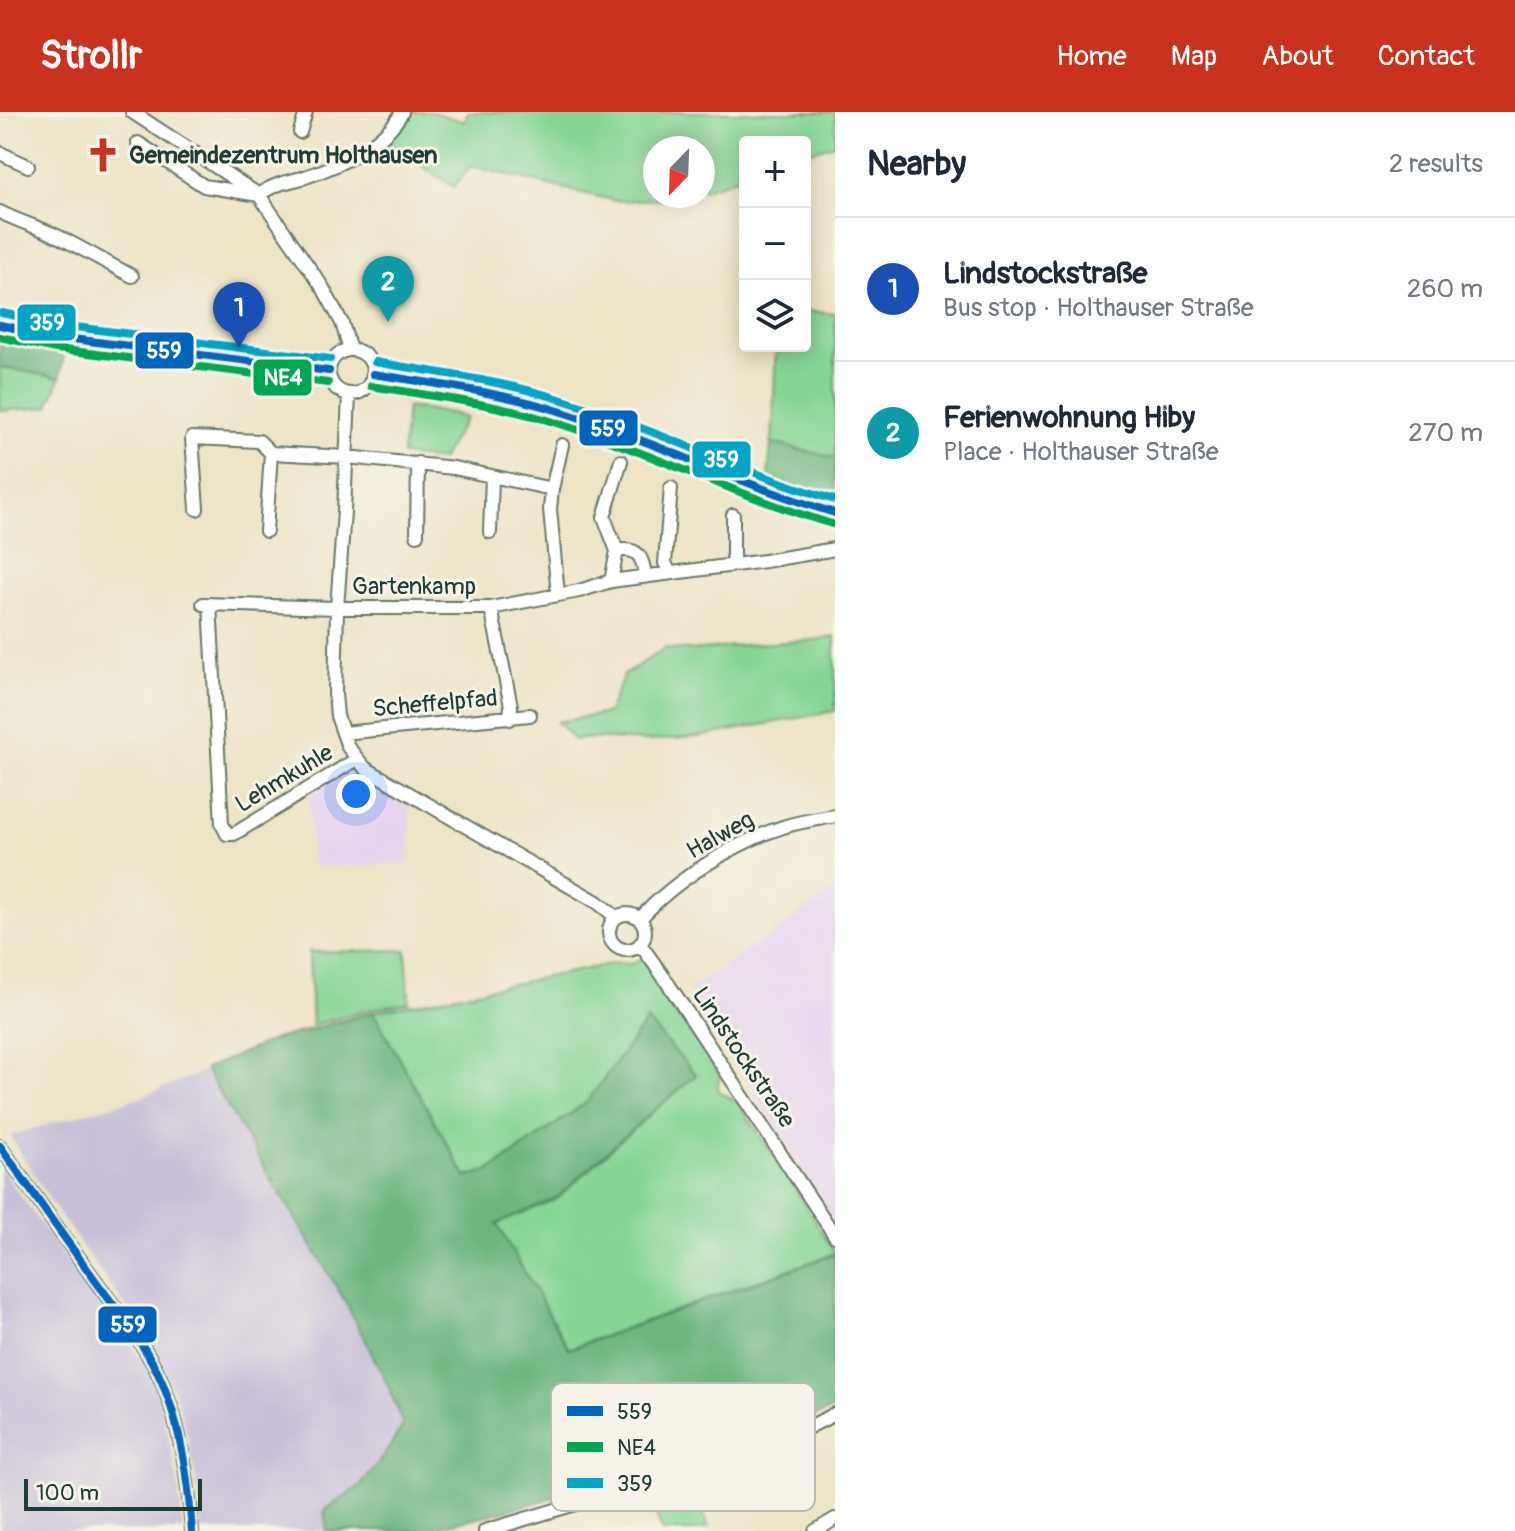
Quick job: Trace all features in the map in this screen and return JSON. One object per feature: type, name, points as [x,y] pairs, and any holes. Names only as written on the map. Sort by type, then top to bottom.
[{"type":"street","points":[[132,112],[259,195],[330,300],[342,323],[350,350]]},
{"type":"street","points":[[300,132],[306,112]]},
{"type":"street","points":[[138,143],[204,186],[259,195],[269,188],[316,174],[376,142],[396,115]]},
{"type":"street","points":[[0,153],[28,166]]},
{"type":"street","points":[[0,212],[24,224],[36,226],[132,276]]},
{"type":"street","points":[[0,325],[68,338],[329,371]]},
{"type":"street","points":[[350,350],[357,350],[367,357],[373,374],[365,389],[349,394],[333,384],[329,371],[336,356],[350,350]]},
{"type":"street","points":[[373,374],[477,390],[560,411],[748,484],[835,513]]},
{"type":"street","points":[[349,394],[335,694],[337,716],[348,747],[365,768],[597,902],[616,917]]},
{"type":"street","points":[[197,509],[192,438],[259,441],[271,453],[454,468],[552,489]]},
{"type":"street","points":[[558,595],[550,509],[562,445]]},
{"type":"street","points":[[266,531],[271,453]]},
{"type":"street","points":[[611,581],[617,551],[604,517],[621,461]]},
{"type":"street","points":[[417,535],[418,463]]},
{"type":"street","points":[[490,532],[492,477]]},
{"type":"street","points":[[670,573],[665,563],[671,488]]},
{"type":"street","points":[[733,515],[733,565]]},
{"type":"street","points":[[617,551],[627,549],[639,555],[644,562],[645,576]]},
{"type":"street","name":"Gartenkamp","points":[[234,834],[227,834],[222,824],[207,604],[491,608],[611,581],[835,549]]},
{"type":"street","name":"Gartenkamp","points":[[491,608],[511,706],[510,719]]},
{"type":"street","name":"Scheffelpfad","points":[[343,733],[530,715]]},
{"type":"street","name":"Lehmkuhle","points":[[234,834],[357,759]]},
{"type":"street","name":"Halweg","points":[[640,919],[667,892],[702,867],[739,847],[788,825],[835,816]]},
{"type":"street","points":[[625,914],[640,919],[645,931],[640,944],[630,950],[614,945],[609,933],[616,917],[625,914]]},
{"type":"street","name":"Lindstockstraße","points":[[640,944],[835,1236]]},
{"type":"street","points":[[0,1146],[152,1361],[180,1433],[189,1484],[192,1531]]},
{"type":"street","points":[[815,1424],[835,1414]]},
{"type":"street","points":[[485,1531],[552,1511]]},
{"type":"street","points":[[815,1531],[835,1519]]},
{"type":"shaded area","points":[[347,774],[355,774],[410,806],[409,864],[313,866],[309,795]]},
{"type":"shaded area","points":[[835,893],[835,1225],[689,990],[829,894]]},
{"type":"shaded area","points":[[206,1070],[345,1301],[387,1383],[403,1425],[361,1485],[324,1511],[327,1531],[201,1531],[200,1505],[188,1436],[177,1399],[158,1357],[55,1208],[12,1139],[12,1135],[144,1096]]},
{"type":"shaded area","points":[[0,1167],[149,1371],[162,1410],[179,1489],[182,1531],[0,1531]]},
{"type":"green space","points":[[407,112],[433,112],[464,122],[468,112],[835,112],[835,144],[811,151],[811,136],[739,136],[739,177],[715,186],[715,136],[643,136],[643,200],[616,201],[471,166],[454,187],[387,143]]},
{"type":"green space","points":[[811,312],[835,314],[835,458],[772,443],[776,352],[811,352]]},
{"type":"green space","points":[[0,336],[65,349],[60,378],[0,367]]},
{"type":"green space","points":[[0,367],[60,378],[48,407],[0,411]]},
{"type":"green space","points":[[407,407],[466,418],[441,460],[402,455]]},
{"type":"green space","points":[[771,443],[835,458],[835,507],[767,486]]},
{"type":"green space","points":[[835,637],[835,711],[698,737],[647,741],[574,740],[557,722],[608,713],[624,675],[665,648],[698,650]]},
{"type":"green space","points":[[406,950],[409,1002],[312,1025],[309,952]]},
{"type":"green space","points":[[645,959],[720,1076],[719,1091],[740,1105],[835,1253],[568,1349],[497,1224],[557,1199],[695,1076],[647,1020],[587,1102],[490,1170],[466,1177],[373,1012]]},
{"type":"green space","points":[[373,1012],[466,1177],[490,1171],[587,1102],[647,1020],[696,1075],[557,1198],[497,1224],[569,1349],[835,1254],[835,1408],[815,1416],[815,1383],[551,1383],[551,1498],[419,1531],[327,1531],[324,1511],[361,1485],[403,1425],[387,1383],[345,1301],[205,1069],[275,1039]]},
{"type":"green space","points":[[655,1511],[703,1511],[708,1527],[694,1531],[662,1531]]},
{"type":"transit line","name":"359","points":[[2,313],[59,325],[330,359]]},
{"type":"transit line","name":"559","points":[[0,325],[57,337],[329,371]]},
{"type":"transit line","name":"NE4","points":[[0,337],[56,349],[328,383]]},
{"type":"transit line","name":"359","points":[[375,362],[543,394],[835,500]]},
{"type":"transit line","name":"559","points":[[373,374],[536,404],[629,435],[835,513]]},
{"type":"transit line","name":"NE4","points":[[371,386],[534,416],[832,524]]},
{"type":"transit line","name":"559","points":[[0,1146],[156,1368],[179,1437],[192,1531]]},
{"type":"place","name":"Gemeindezentrum Holthausen","points":[[103,155]]},
{"type":"place","name":"Ferienwohnung Hiby","points":[[388,322]]},
{"type":"place","name":"Lindstockstraße","points":[[239,348]]}]
